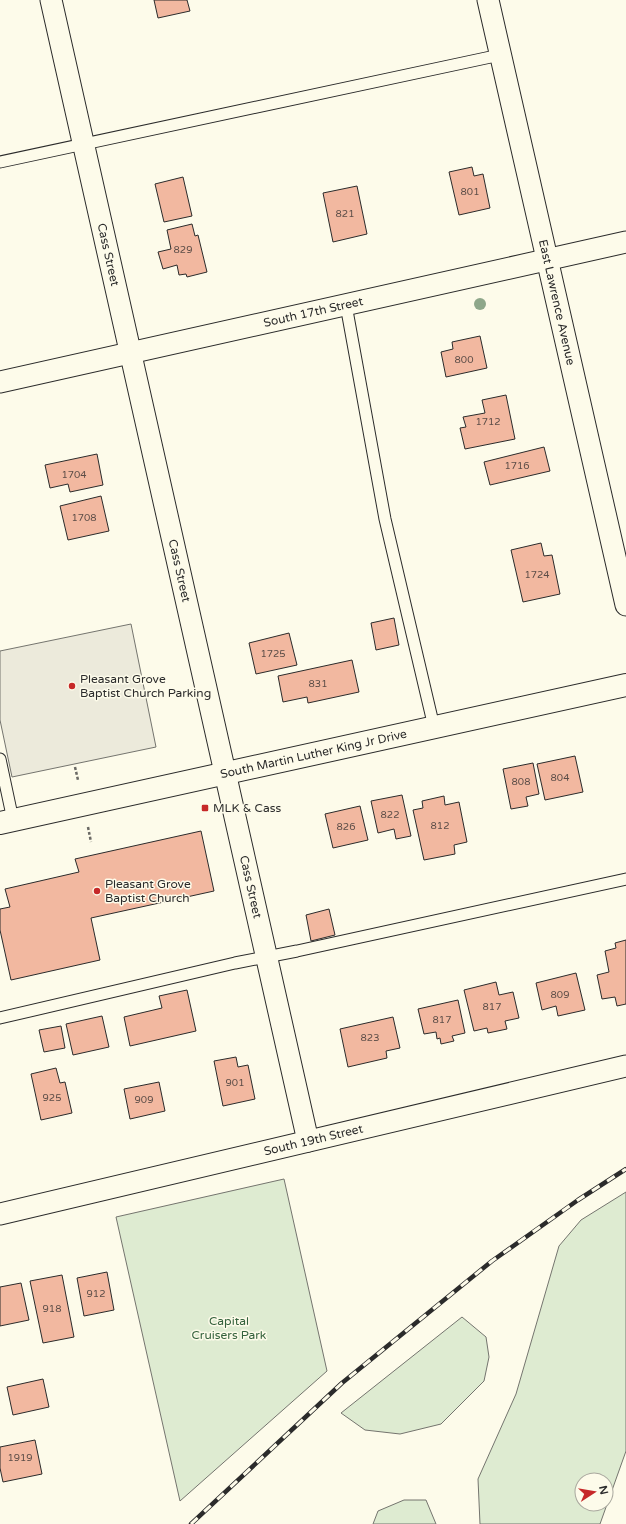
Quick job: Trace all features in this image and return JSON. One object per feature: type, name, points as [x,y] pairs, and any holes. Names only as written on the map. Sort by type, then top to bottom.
[{"type":"street","name":"Cass Street","points":[[51,0],[308,1142]]},
{"type":"street","name":"East Lawrence Avenue","points":[[488,0],[626,605]]},
{"type":"street","name":"South 17th Street","points":[[0,382],[626,242]]},
{"type":"street","name":"South Martin Luther King Jr Drive","points":[[6,821],[626,685]]},
{"type":"street","name":"South 19th Street","points":[[0,1214],[626,1066]]},
{"type":"lane","points":[[0,162],[500,55]]},
{"type":"lane","points":[[346,305],[386,519],[434,727]]},
{"type":"lane","points":[[0,759],[6,821]]},
{"type":"lane","points":[[0,1018],[235,963],[266,958],[626,879]]},
{"type":"path","points":[[75,767],[78,780]]},
{"type":"path","points":[[88,826],[91,842]]},
{"type":"green space","name":"Capital Cruisers Park","points":[[284,1179],[327,1371],[180,1501],[116,1217]]},
{"type":"green space","points":[[626,1192],[626,1451],[614,1485],[614,1472],[574,1472],[574,1512],[604,1512],[600,1524],[480,1524],[478,1479],[516,1394],[559,1246],[581,1220]]},
{"type":"green space","points":[[462,1317],[486,1337],[489,1357],[484,1381],[441,1424],[400,1434],[365,1430],[341,1413]]},
{"type":"green space","points":[[404,1500],[426,1500],[436,1524],[373,1524],[378,1511]]},
{"type":"shaded area","name":"Pleasant Grove Baptist Church Parking","points":[[131,624],[156,747],[12,777],[0,720],[0,651]]},
{"type":"building","points":[[154,0],[187,0],[190,11],[158,18]]},
{"type":"building","points":[[472,167],[474,176],[483,174],[490,208],[459,215],[449,172]]},
{"type":"building","points":[[183,177],[192,216],[164,222],[155,184]]},
{"type":"building","points":[[357,186],[367,234],[333,242],[323,193]]},
{"type":"building","points":[[192,224],[195,236],[198,235],[207,272],[187,277],[186,274],[179,275],[177,265],[163,269],[158,252],[171,249],[167,230]]},
{"type":"building","points":[[480,336],[487,368],[446,377],[441,352],[453,349],[452,342]]},
{"type":"building","points":[[506,395],[515,439],[465,449],[460,428],[466,427],[463,417],[485,413],[482,400]]},
{"type":"building","points":[[544,447],[550,471],[490,485],[484,462]]},
{"type":"building","points":[[97,454],[103,485],[70,492],[68,484],[50,488],[45,465]]},
{"type":"building","points":[[101,496],[109,531],[68,540],[60,506]]},
{"type":"building","points":[[541,543],[544,556],[552,555],[560,594],[523,602],[511,550]]},
{"type":"building","points":[[394,618],[399,645],[376,650],[371,623]]},
{"type":"building","points":[[289,633],[297,665],[256,674],[249,643]]},
{"type":"building","points":[[352,660],[359,692],[308,703],[307,697],[283,702],[278,676]]},
{"type":"building","points":[[575,756],[583,792],[545,800],[537,764]]},
{"type":"building","points":[[533,763],[539,794],[526,797],[528,806],[511,809],[503,769]]},
{"type":"building","points":[[402,795],[411,836],[396,839],[394,829],[378,833],[371,801]]},
{"type":"building","points":[[444,796],[445,805],[459,802],[467,842],[454,845],[455,854],[424,860],[413,810],[423,808],[422,801]]},
{"type":"building","points":[[360,806],[368,840],[333,848],[325,814]]},
{"type":"building","points":[[201,831],[214,891],[91,918],[100,960],[11,980],[0,930],[0,909],[10,907],[5,889],[79,872],[75,859]]},
{"type":"building","points":[[329,909],[335,935],[311,941],[306,915]]},
{"type":"building","points":[[626,940],[626,1004],[617,1006],[615,997],[602,999],[597,975],[609,972],[605,951],[616,948],[615,943]]},
{"type":"building","points":[[576,973],[585,1010],[558,1016],[556,1006],[542,1010],[536,983]]},
{"type":"building","points":[[496,982],[499,995],[513,992],[519,1018],[505,1021],[507,1029],[488,1033],[487,1028],[474,1031],[464,990]]},
{"type":"building","points":[[187,990],[196,1031],[130,1046],[124,1017],[162,1008],[159,996]]},
{"type":"building","points":[[458,1000],[465,1033],[452,1036],[454,1041],[441,1044],[440,1038],[437,1039],[436,1032],[424,1034],[418,1009]]},
{"type":"building","points":[[102,1016],[109,1047],[73,1055],[66,1024]]},
{"type":"building","points":[[393,1017],[400,1048],[386,1051],[387,1058],[348,1067],[340,1029]]},
{"type":"building","points":[[61,1026],[65,1048],[44,1052],[39,1030]]},
{"type":"building","points":[[236,1057],[238,1067],[248,1065],[255,1099],[223,1106],[214,1061]]},
{"type":"building","points":[[56,1068],[60,1083],[65,1082],[72,1113],[41,1120],[31,1074]]},
{"type":"building","points":[[159,1082],[165,1111],[130,1119],[124,1089]]},
{"type":"building","points":[[107,1272],[114,1310],[84,1316],[77,1278]]},
{"type":"building","points":[[62,1275],[74,1337],[43,1343],[30,1281]]},
{"type":"building","points":[[21,1283],[29,1320],[0,1326],[0,1287]]},
{"type":"building","points":[[43,1379],[49,1407],[13,1415],[7,1387]]},
{"type":"building","points":[[35,1440],[42,1474],[3,1482],[0,1468],[0,1447]]},
{"type":"railway","points":[[191,1524],[342,1383],[492,1261],[578,1200],[626,1169]]},
{"type":"place","name":"Pleasant Grove Baptist Church Parking","points":[[72,686]]},
{"type":"place","name":"MLK & Cass","points":[[205,808]]},
{"type":"place","name":"Pleasant Grove Baptist Church","points":[[97,891]]}]
